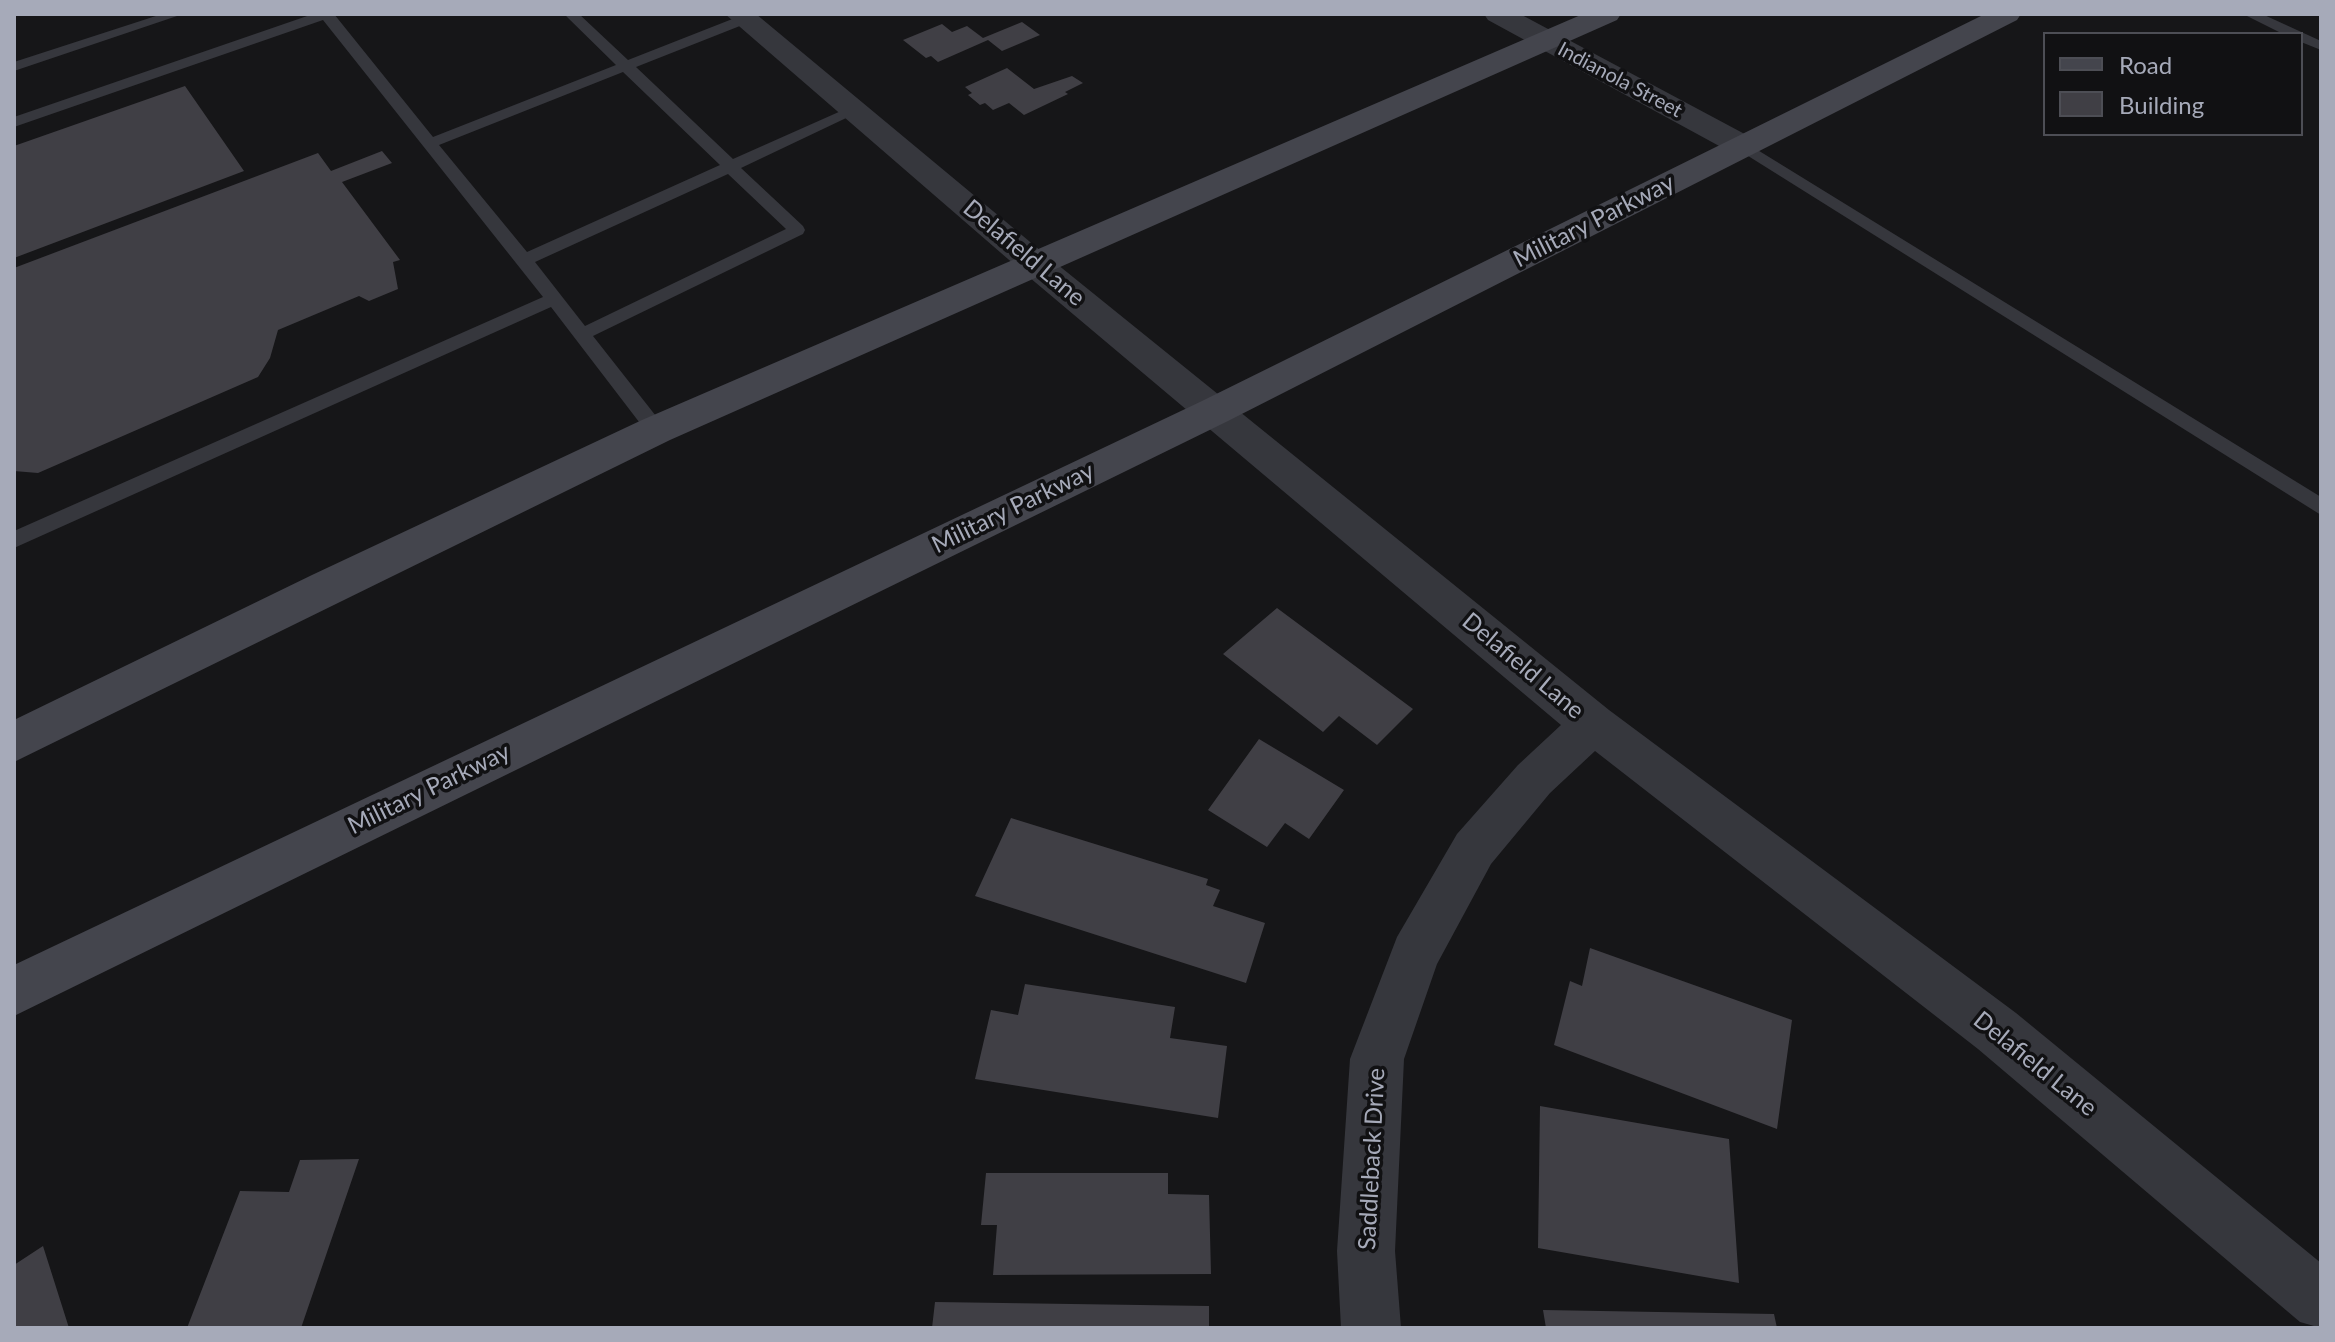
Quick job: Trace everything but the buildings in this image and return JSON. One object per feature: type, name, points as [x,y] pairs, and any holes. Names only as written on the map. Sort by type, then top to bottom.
[{"type":"main road","points":[[14,742],[327,587],[656,430],[1607,14]]},
{"type":"main road","name":"Military Parkway","points":[[14,991],[1215,411],[2007,14]]},
{"type":"street","name":"Indianola Street","points":[[1498,14],[1743,146]]},
{"type":"street","name":"Delafield Lane","points":[[742,16],[1035,264],[1593,724],[1997,1031],[2321,1301]]},
{"type":"street","name":"Saddleback Drive","points":[[1371,1328],[1366,1251],[1377,1059],[1415,954],[1474,849],[1534,779],[1593,724]]},
{"type":"lane","points":[[14,67],[176,14]]},
{"type":"lane","points":[[14,122],[326,14],[656,430]]},
{"type":"lane","points":[[571,14],[797,230],[581,335]]},
{"type":"lane","points":[[2250,14],[2290,32]]},
{"type":"lane","points":[[428,144],[625,67],[742,16]]},
{"type":"lane","points":[[524,260],[855,110]]},
{"type":"lane","points":[[1743,146],[2321,507]]},
{"type":"lane","points":[[14,540],[554,299]]}]
